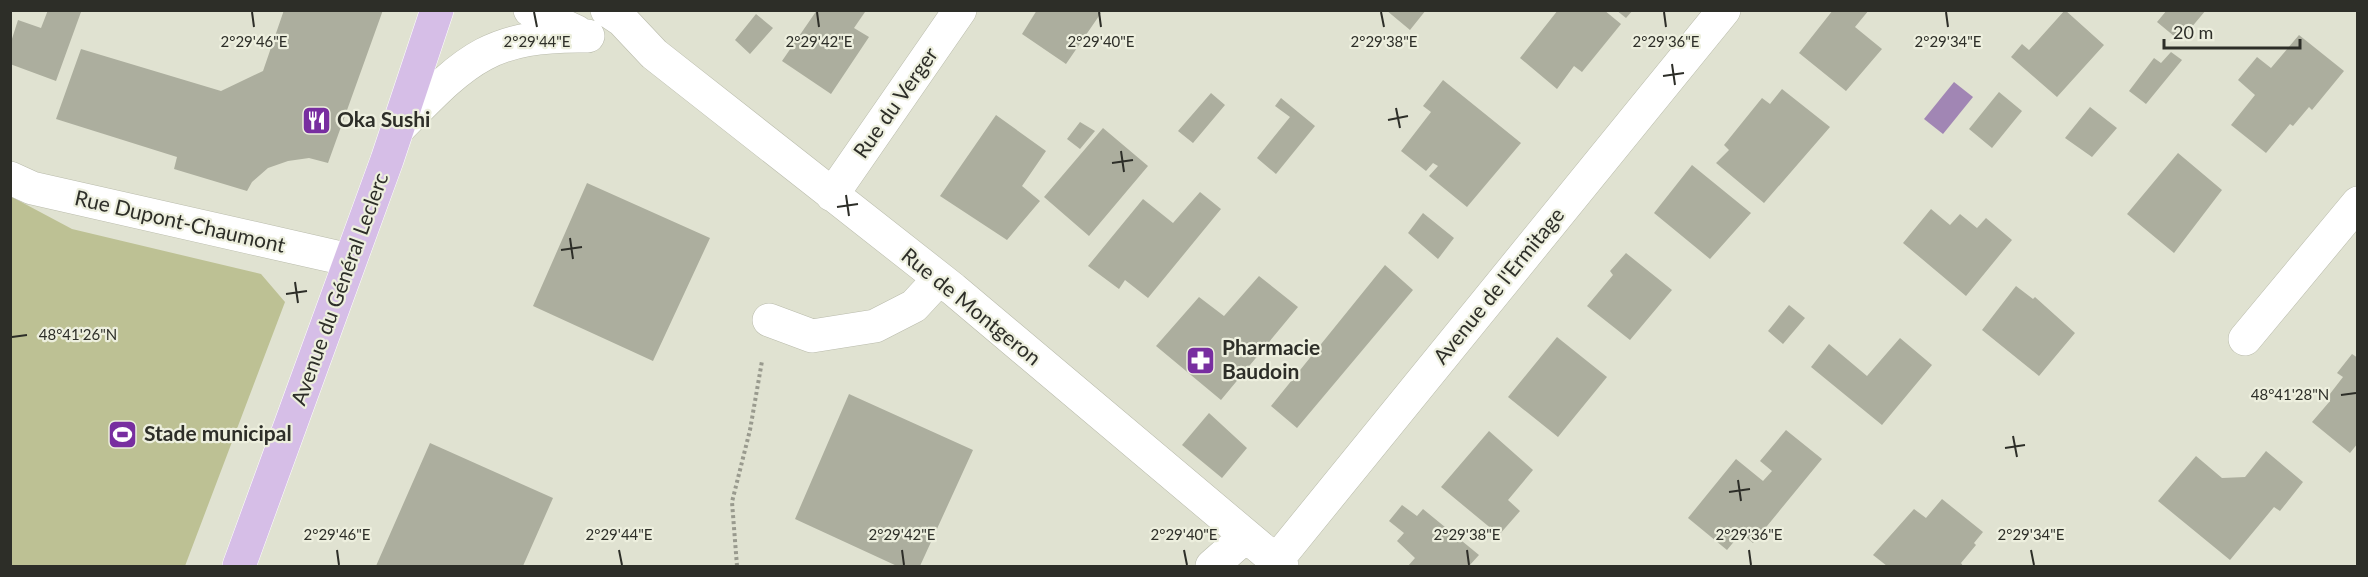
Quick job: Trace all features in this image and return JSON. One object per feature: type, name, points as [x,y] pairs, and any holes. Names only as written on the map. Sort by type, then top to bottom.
[{"type":"main road","name":"Avenue du Général Leclerc","points":[[239,567],[398,129],[438,10]]},
{"type":"street","name":"Rue de Montgeron","points":[[530,10],[562,27],[622,20],[654,54],[939,279],[1279,564]]},
{"type":"street","name":"Rue du Verger","points":[[832,195],[960,10]]},
{"type":"street","name":"Avenue de l'Ermitage","points":[[1279,564],[1724,10]]},
{"type":"street","points":[[398,129],[456,71],[490,50],[517,40],[597,23]]},
{"type":"street","name":"Rue Dupont-Chaumont","points":[[10,178],[32,188],[350,260]]},
{"type":"street","points":[[2245,339],[2358,203]]},
{"type":"street","points":[[769,320],[812,336],[875,326],[914,306],[939,279]]},
{"type":"street","points":[[1212,567],[1246,536]]},
{"type":"path","points":[[737,567],[732,502],[750,430],[769,320]]},
{"type":"green space","name":"Stade municipal","points":[[10,196],[72,229],[261,274],[285,302],[185,566],[11,566]]},
{"type":"shaded area","points":[[1954,82],[1973,97],[1943,134],[1924,119]]},
{"type":"building","points":[[48,10],[81,12],[56,81],[10,64],[10,45],[18,20],[41,28]]},
{"type":"building","points":[[284,10],[383,10],[328,163],[309,158],[288,161],[268,168],[252,182],[247,191],[174,169],[177,157],[56,119],[81,49],[221,91],[263,71]]},
{"type":"building","points":[[817,10],[865,12],[854,28],[869,37],[831,94],[782,61]]},
{"type":"building","points":[[1037,10],[1098,10],[1101,13],[1066,64],[1022,34]]},
{"type":"building","points":[[1386,10],[1426,10],[1410,30]]},
{"type":"building","points":[[1558,10],[1604,10],[1621,24],[1582,72],[1574,66],[1557,89],[1520,58]]},
{"type":"building","points":[[1616,10],[1633,10],[1626,18]]},
{"type":"building","points":[[1833,10],[1869,10],[1855,27],[1882,49],[1846,91],[1799,53]]},
{"type":"building","points":[[2065,10],[2104,45],[2057,97],[2011,57],[2022,44],[2029,50]]},
{"type":"building","points":[[2167,10],[2206,10],[2180,41],[2157,22]]},
{"type":"building","points":[[756,14],[773,28],[750,54],[735,40]]},
{"type":"building","points":[[2299,35],[2344,71],[2312,110],[2309,107],[2293,126],[2290,124],[2266,153],[2231,125],[2255,95],[2238,80],[2257,57],[2271,68]]},
{"type":"building","points":[[2171,52],[2182,60],[2146,104],[2129,91],[2154,58],[2161,63]]},
{"type":"building","points":[[1443,80],[1521,143],[1467,207],[1429,176],[1438,166],[1433,163],[1426,171],[1401,151],[1431,112],[1423,106]]},
{"type":"building","points":[[1782,89],[1830,127],[1764,203],[1716,163],[1729,150],[1724,145],[1762,98],[1770,104]]},
{"type":"building","points":[[1999,92],[2022,111],[1992,148],[1969,129]]},
{"type":"building","points":[[1211,93],[1225,105],[1193,143],[1178,131]]},
{"type":"building","points":[[1281,98],[1315,126],[1276,174],[1257,158],[1290,117],[1275,106]]},
{"type":"building","points":[[2090,107],[2117,128],[2092,157],[2065,138]]},
{"type":"building","points":[[996,115],[1046,151],[1022,186],[1040,201],[1007,240],[940,196]]},
{"type":"building","points":[[1080,122],[1095,131],[1080,149],[1067,139]]},
{"type":"building","points":[[1103,128],[1148,166],[1089,236],[1044,197]]},
{"type":"building","points":[[2178,153],[2222,190],[2174,253],[2127,214]]},
{"type":"building","points":[[1692,165],[1751,213],[1710,259],[1654,213]]},
{"type":"building","points":[[587,183],[710,238],[653,361],[533,306]]},
{"type":"building","points":[[1200,192],[1221,209],[1148,298],[1125,280],[1119,289],[1088,266],[1143,199],[1173,223]]},
{"type":"building","points":[[1931,209],[1950,225],[1960,214],[1977,228],[1986,218],[2012,240],[1966,296],[1903,243]]},
{"type":"building","points":[[1423,213],[1454,238],[1438,259],[1408,233]]},
{"type":"building","points":[[1626,253],[1672,290],[1630,340],[1587,306],[1613,275],[1610,271]]},
{"type":"building","points":[[1385,265],[1413,290],[1297,428],[1271,406]]},
{"type":"building","points":[[1259,276],[1298,307],[1221,400],[1156,346],[1199,297],[1224,316]]},
{"type":"building","points":[[2016,286],[2033,299],[2035,297],[2075,333],[2039,376],[1982,330]]},
{"type":"building","points":[[1789,305],[1805,318],[1783,344],[1768,331]]},
{"type":"building","points":[[1557,337],[1607,377],[1558,437],[1508,397]]},
{"type":"building","points":[[1900,338],[1932,365],[1882,425],[1811,367],[1829,344],[1867,376]]},
{"type":"building","points":[[2352,354],[2358,358],[2358,443],[2350,453],[2312,422],[2330,401],[2326,399],[2343,377],[2337,373]]},
{"type":"building","points":[[849,394],[973,450],[920,566],[897,566],[795,519]]},
{"type":"building","points":[[1209,413],[1247,448],[1222,478],[1182,445]]},
{"type":"building","points":[[1786,430],[1822,459],[1753,543],[1741,533],[1727,550],[1688,518],[1736,459],[1763,481],[1772,471],[1760,461]]},
{"type":"building","points":[[1489,431],[1533,470],[1508,500],[1520,511],[1499,535],[1441,487]]},
{"type":"building","points":[[430,443],[553,498],[523,566],[376,566]]},
{"type":"building","points":[[2266,451],[2303,482],[2280,511],[2274,507],[2230,560],[2158,501],[2196,456],[2222,478],[2245,477]]},
{"type":"building","points":[[1942,499],[1983,532],[1974,543],[1976,545],[1961,563],[1963,566],[1887,566],[1873,555],[1914,509],[1926,518]]},
{"type":"building","points":[[1402,505],[1417,516],[1423,509],[1479,555],[1469,566],[1408,566],[1415,558],[1397,541],[1404,533],[1389,521]]},
{"type":"place","name":"Oka Sushi","points":[[316,120]]},
{"type":"place","name":"Pharmacie Baudoin","points":[[1201,360]]},
{"type":"place","name":"Stade municipal","points":[[123,434]]}]
